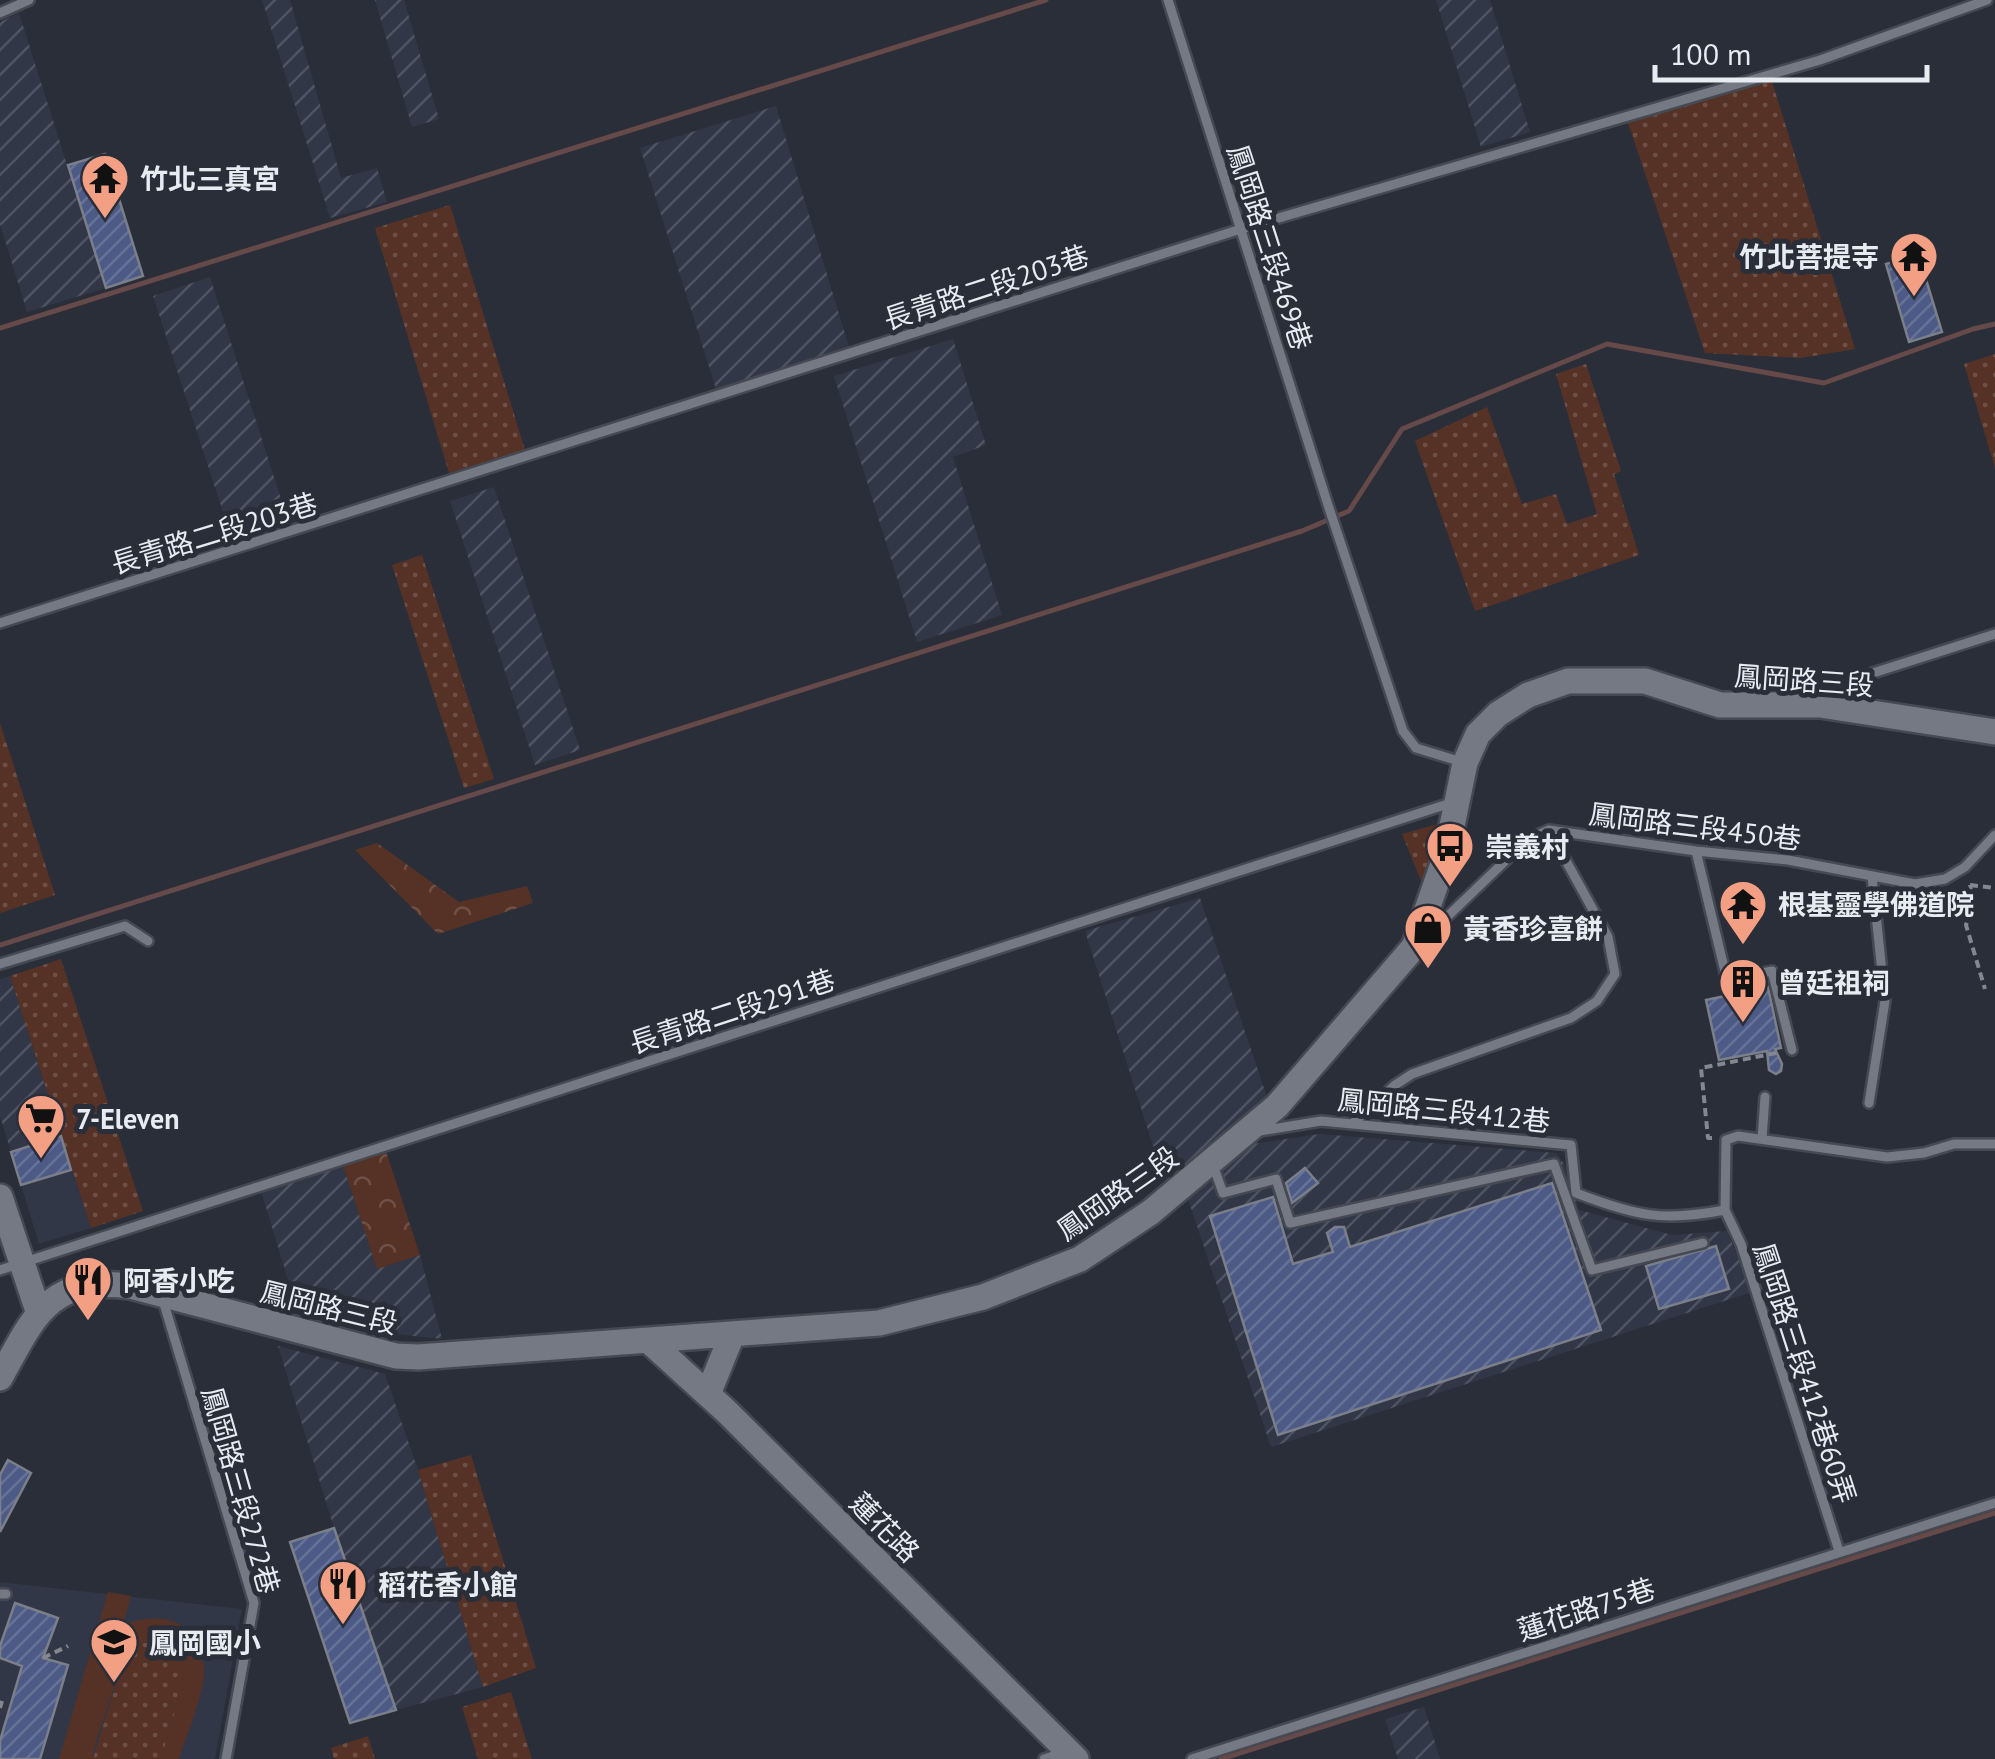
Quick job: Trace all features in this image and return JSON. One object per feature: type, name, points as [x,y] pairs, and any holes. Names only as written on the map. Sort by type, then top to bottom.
[{"type":"street","name":"鳳岡路三段","points":[[38,1310],[69,1291],[106,1283],[396,1356],[879,1323],[983,1297],[1080,1259],[1151,1212],[1277,1106],[1414,947],[1446,855],[1465,763],[1478,734],[1498,714],[1528,694],[1568,680],[1646,681],[1720,705],[1820,705],[1995,732]]},
{"type":"street","points":[[0,1197],[11,1267],[38,1310],[0,1378]]},
{"type":"street","points":[[708,1394],[732,1334]]},
{"type":"street","name":"蓮花路","points":[[649,1341],[708,1394],[1063,1756]]},
{"type":"lane","points":[[0,13],[29,0]]},
{"type":"lane","name":"鳳岡路三段469巷","points":[[1168,0],[1403,730],[1416,748],[1465,763]]},
{"type":"lane","name":"長青路二段203巷","points":[[0,623],[1241,229],[1836,54],[1987,0]]},
{"type":"lane","points":[[1820,705],[1826,688],[1995,634]]},
{"type":"lane","name":"長青路二段291巷","points":[[11,1267],[1456,802]]},
{"type":"lane","points":[[1354,1123],[1412,1074],[1570,1018],[1597,1001],[1615,974],[1608,937],[1549,830]]},
{"type":"lane","name":"鳳岡路三段450巷","points":[[1414,947],[1528,840],[1549,830],[1788,860],[1915,884],[1945,879],[1965,867],[1995,835]]},
{"type":"lane","points":[[1696,851],[1727,980],[1772,971],[1792,1050]]},
{"type":"lane","points":[[1869,1103],[1885,1001],[1872,876]]},
{"type":"lane","points":[[0,964],[125,926],[148,941]]},
{"type":"lane","points":[[1762,1139],[1766,1097]]},
{"type":"lane","name":"鳳岡路三段412巷","points":[[1250,1132],[1320,1121],[1571,1145],[1576,1193],[1634,1215],[1684,1218],[1726,1210]]},
{"type":"lane","points":[[1726,1210],[1726,1140],[1738,1136],[1888,1157],[1924,1153],[1954,1144],[1995,1144]]},
{"type":"lane","points":[[1212,1163],[1223,1193],[1276,1178],[1290,1223],[1554,1164],[1592,1270],[1704,1242]]},
{"type":"lane","name":"鳳岡路三段412巷60弄","points":[[1726,1210],[1741,1244],[1839,1551]]},
{"type":"lane","name":"鳳岡路三段272巷","points":[[161,1294],[254,1603],[226,1759]]},
{"type":"lane","name":"蓮花路75巷","points":[[1192,1759],[1995,1503]]},
{"type":"path","points":[[1985,989],[1966,925],[1973,906],[1970,885],[1995,888]]},
{"type":"path","points":[[1726,1140],[1708,1138],[1701,1068],[1792,1050]]},
{"type":"path","points":[[43,1658],[68,1646]]},
{"type":"path","points":[[0,1708],[2,1702]]},
{"type":"shaded area","points":[[262,0],[290,0],[341,178],[377,168],[387,202],[330,218]]},
{"type":"shaded area","points":[[375,0],[404,0],[439,119],[412,127]]},
{"type":"shaded area","points":[[1436,0],[1490,0],[1530,132],[1481,147]]},
{"type":"shaded area","points":[[19,13],[106,288],[27,312],[0,224],[0,22]]},
{"type":"shaded area","points":[[776,106],[849,347],[716,389],[640,148]]},
{"type":"shaded area","points":[[210,277],[289,524],[233,543],[153,296]]},
{"type":"shaded area","points":[[953,339],[986,445],[953,457],[1002,615],[917,642],[834,376]]},
{"type":"shaded area","points":[[494,487],[580,750],[535,765],[450,501]]},
{"type":"shaded area","points":[[1200,898],[1270,1106],[1167,1190],[1085,931]]},
{"type":"shaded area","points":[[10,976],[61,1136],[11,1152],[0,1116],[0,979]]},
{"type":"shaded area","points":[[1320,1134],[1556,1153],[1565,1165],[1579,1210],[1672,1235],[1727,1231],[1752,1292],[1271,1447],[1187,1196],[1245,1145]]},
{"type":"shaded area","points":[[61,1136],[91,1228],[39,1244],[11,1152]]},
{"type":"shaded area","points":[[343,1165],[377,1269],[420,1255],[442,1339],[357,1330],[297,1309],[261,1191]]},
{"type":"shaded area","points":[[278,1346],[385,1374],[483,1687],[396,1710]]},
{"type":"shaded area","name":"鳳岡國小","points":[[0,1582],[242,1609],[215,1759],[0,1759]]},
{"type":"shaded area","points":[[1424,1707],[1440,1759],[1398,1759],[1385,1719]]},
{"type":"green space","points":[[1770,75],[1855,349],[1801,358],[1705,353],[1627,120]]},
{"type":"green space","points":[[450,205],[525,450],[449,473],[375,228]]},
{"type":"green space","points":[[1995,354],[1995,468],[1964,364]]},
{"type":"green space","points":[[1586,364],[1621,471],[1614,474],[1639,555],[1475,611],[1415,441],[1487,407],[1522,504],[1556,494],[1567,524],[1597,514],[1556,374]]},
{"type":"green space","points":[[422,555],[494,779],[464,788],[392,565]]},
{"type":"green space","points":[[0,723],[55,895],[0,913]]},
{"type":"green space","points":[[1445,822],[1426,893],[1402,834]]},
{"type":"green space","points":[[377,843],[459,902],[527,886],[533,903],[438,934],[355,850]]},
{"type":"green space","points":[[61,959],[143,1211],[91,1228],[10,976]]},
{"type":"green space","points":[[386,1151],[420,1255],[377,1269],[343,1165]]},
{"type":"green space","points":[[471,1455],[536,1668],[483,1687],[418,1470]]},
{"type":"green space","points":[[108,1592],[131,1596],[123,1625],[146,1619],[169,1620],[188,1630],[195,1640],[204,1675],[179,1759],[161,1759],[184,1681],[182,1660],[175,1651],[159,1643],[146,1642],[128,1654],[122,1666],[93,1759],[59,1759]]},
{"type":"green space","points":[[154,1642],[175,1651],[182,1660],[184,1681],[161,1759],[93,1759],[124,1657],[142,1643]]},
{"type":"green space","points":[[511,1692],[532,1759],[478,1759],[462,1707]]},
{"type":"green space","points":[[368,1736],[375,1759],[334,1759],[331,1748]]},
{"type":"building","name":"竹北三真宮","points":[[105,154],[143,276],[106,288],[68,165]]},
{"type":"building","name":"竹北菩提寺","points":[[1918,253],[1942,332],[1909,342],[1886,264]]},
{"type":"building","name":"曾廷祖祠","points":[[1768,987],[1781,1048],[1775,1049],[1781,1071],[1776,1074],[1769,1070],[1767,1051],[1719,1060],[1706,1000]]},
{"type":"building","name":"7-Eleven","points":[[61,1136],[71,1170],[21,1185],[11,1152]]},
{"type":"building","points":[[1305,1168],[1318,1183],[1292,1203],[1286,1183]]},
{"type":"building","points":[[1552,1183],[1601,1330],[1278,1435],[1210,1216],[1273,1197],[1293,1264],[1333,1252],[1327,1233],[1335,1227],[1344,1227],[1350,1247]]},
{"type":"building","points":[[1716,1246],[1729,1289],[1659,1309],[1646,1266]]},
{"type":"building","points":[[8,1460],[31,1473],[0,1532],[0,1475]]},
{"type":"building","name":"稻花香小館","points":[[334,1528],[396,1710],[350,1723],[290,1542]]},
{"type":"building","points":[[15,1603],[58,1618],[43,1658],[68,1665],[40,1759],[0,1759],[0,1741],[22,1666],[0,1658],[0,1646]]},
{"type":"waterway","points":[[0,328],[1046,0]]},
{"type":"waterway","points":[[0,945],[1302,531],[1349,511],[1402,429],[1607,344],[1824,383],[1995,324]]},
{"type":"waterway","points":[[1221,1759],[1995,1513]]},
{"type":"place","name":"竹北三真宮","points":[[105,220]]},
{"type":"place","name":"竹北菩提寺","points":[[1914,298]]},
{"type":"place","name":"崇義村","points":[[1450,888]]},
{"type":"place","name":"根基靈學佛道院","points":[[1743,946]]},
{"type":"place","name":"黃香珍喜餅","points":[[1428,970]]},
{"type":"place","name":"曾廷祖祠","points":[[1743,1024]]},
{"type":"place","name":"7-Eleven","points":[[41,1160]]},
{"type":"place","name":"阿香小吃","points":[[88,1322]]},
{"type":"place","name":"稻花香小館","points":[[343,1626]]},
{"type":"place","name":"鳳岡國小","points":[[114,1684]]}]
